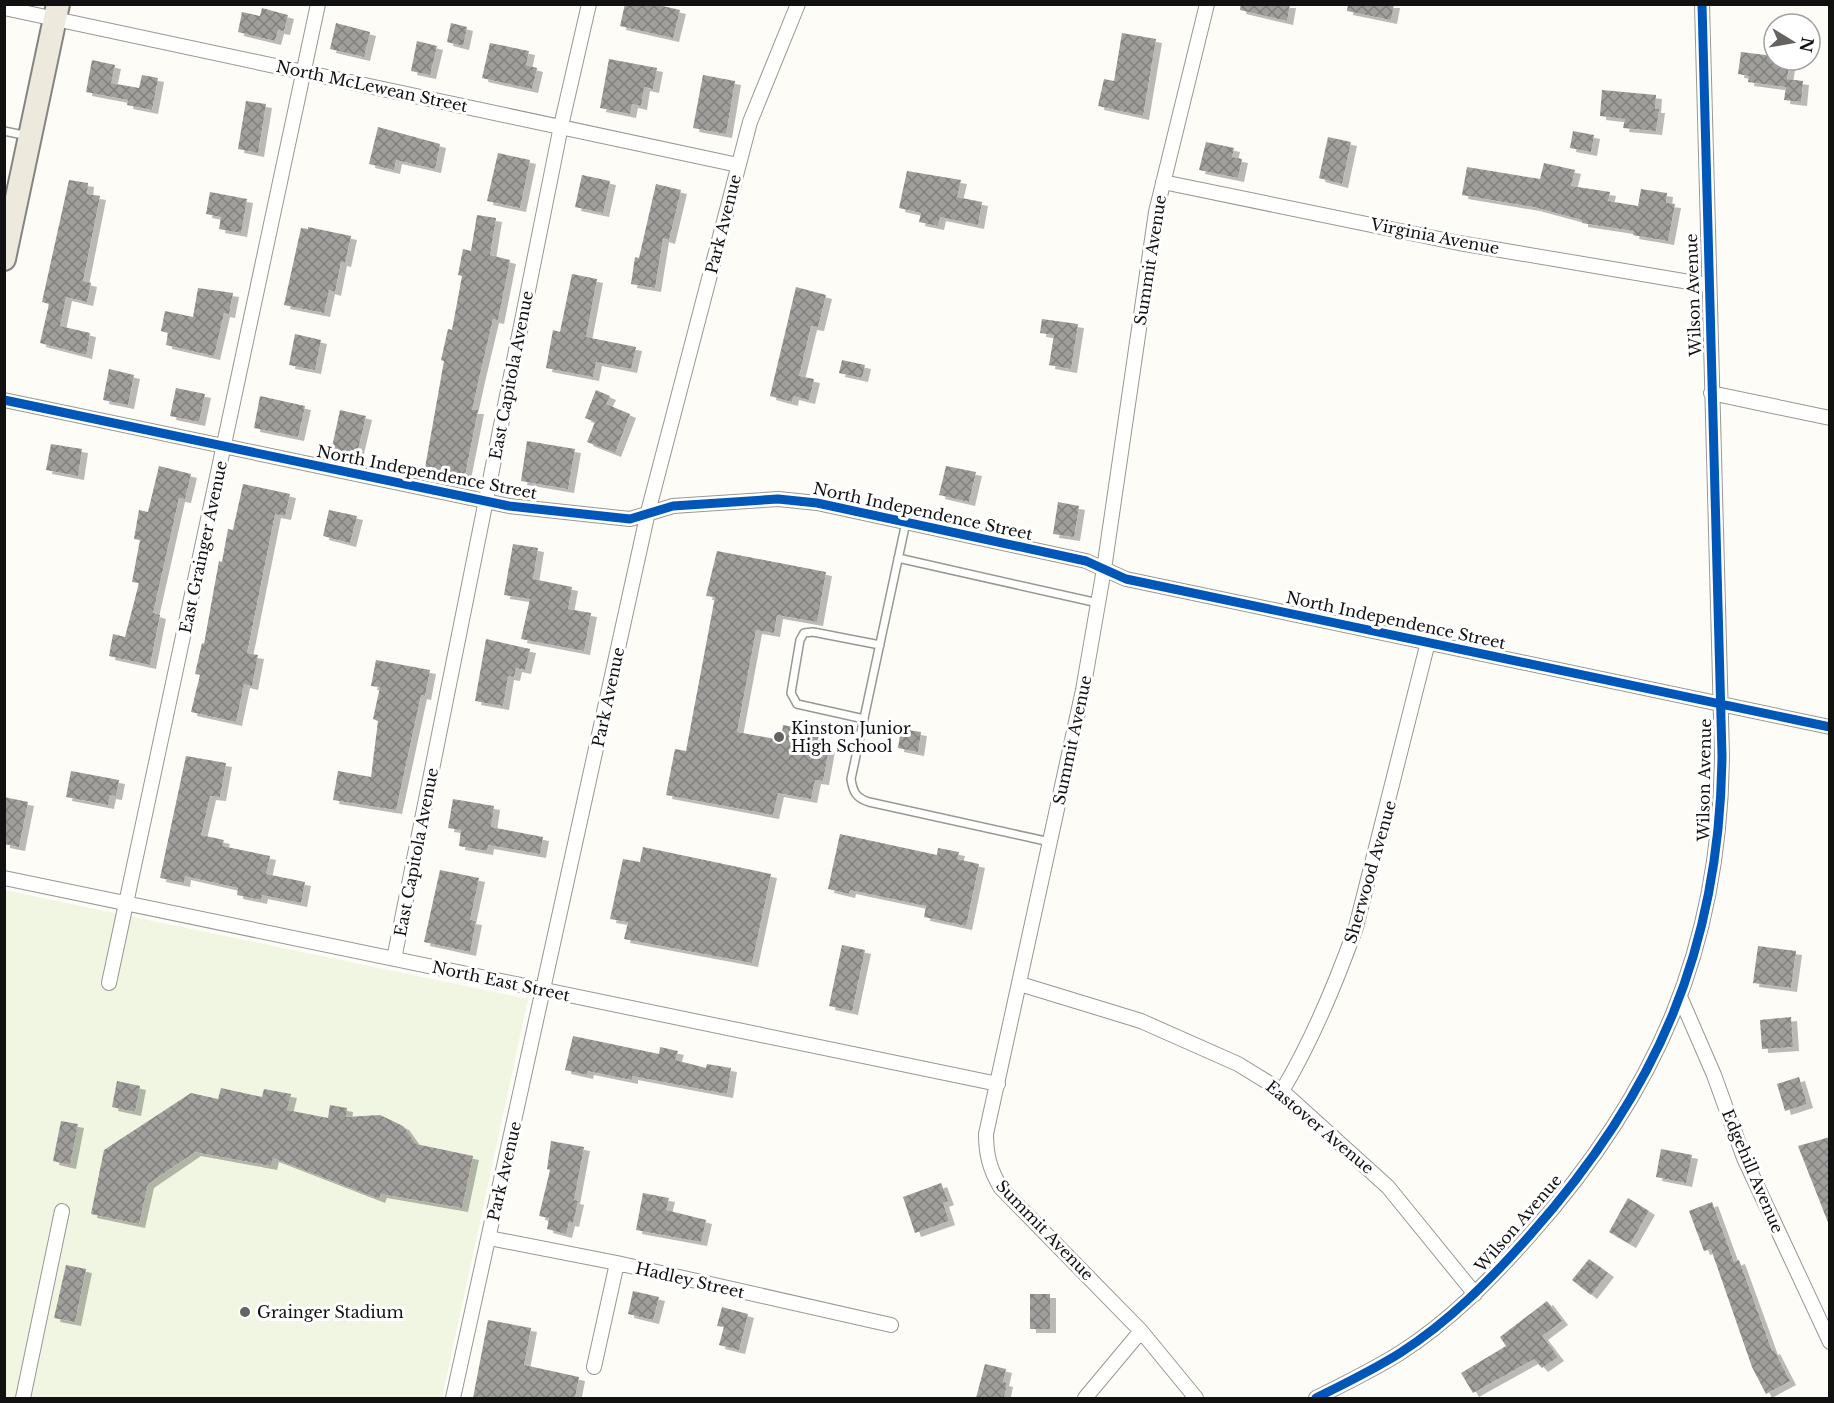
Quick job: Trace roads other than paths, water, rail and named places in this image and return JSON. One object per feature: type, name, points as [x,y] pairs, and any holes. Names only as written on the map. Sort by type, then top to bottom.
[{"type":"main road","points":[[4,259],[57,12]]},
{"type":"street","name":"East Grainger Avenue","points":[[109,983],[318,4]]},
{"type":"street","name":"East Capitola Avenue","points":[[394,958],[561,126],[589,4]]},
{"type":"street","name":"Park Avenue","points":[[453,1398],[545,990],[648,512],[750,122],[798,4]]},
{"type":"street","name":"Summit Avenue","points":[[1196,1398],[1141,1331],[1086,1272],[1010,1198],[993,1176],[986,1154],[986,1134],[1083,690],[1104,569],[1156,212],[1207,4]]},
{"type":"street","name":"Wilson Avenue","points":[[1316,1398],[1400,1353],[1475,1294],[1553,1209],[1616,1126],[1631,1102],[1681,999],[1699,938],[1716,858],[1721,796],[1702,4]]},
{"type":"street","name":"North McLewean Street","points":[[4,8],[57,12],[304,71],[738,165]]},
{"type":"street","name":"Virginia Avenue","points":[[1163,182],[1459,243],[1707,285]]},
{"type":"street","points":[[1711,393],[1830,418]]},
{"type":"street","name":"North Independence Street","points":[[4,400],[486,502],[630,519],[673,506],[778,499],[817,502],[1086,561],[1126,579],[1830,727]]},
{"type":"street","name":"Sherwood Avenue","points":[[1282,1091],[1298,1064],[1356,927],[1428,642]]},
{"type":"street","name":"North East Street","points":[[4,878],[998,1084]]},
{"type":"street","name":"Eastover Avenue","points":[[1020,984],[1141,1021],[1238,1064],[1282,1091],[1388,1187],[1475,1294]]},
{"type":"street","name":"Edgehill Avenue","points":[[1681,999],[1714,1076],[1744,1158],[1830,1342]]},
{"type":"street","points":[[23,1398],[62,1211]]},
{"type":"street","name":"Hadley Street","points":[[489,1238],[617,1263],[891,1325]]},
{"type":"street","points":[[594,1366],[617,1263]]},
{"type":"street","points":[[1085,1398],[1141,1331]]},
{"type":"lane","points":[[4,131],[30,137]]},
{"type":"lane","points":[[906,522],[852,779],[853,792],[860,799],[1050,842]]},
{"type":"lane","points":[[898,558],[1098,603]]},
{"type":"lane","points":[[864,719],[797,704],[791,693],[800,640],[804,633],[813,632],[880,645]]},
{"type":"place","name":"Kinston Junior High School","points":[[779,737]]},
{"type":"place","name":"Grainger Stadium","points":[[245,1312]]}]
